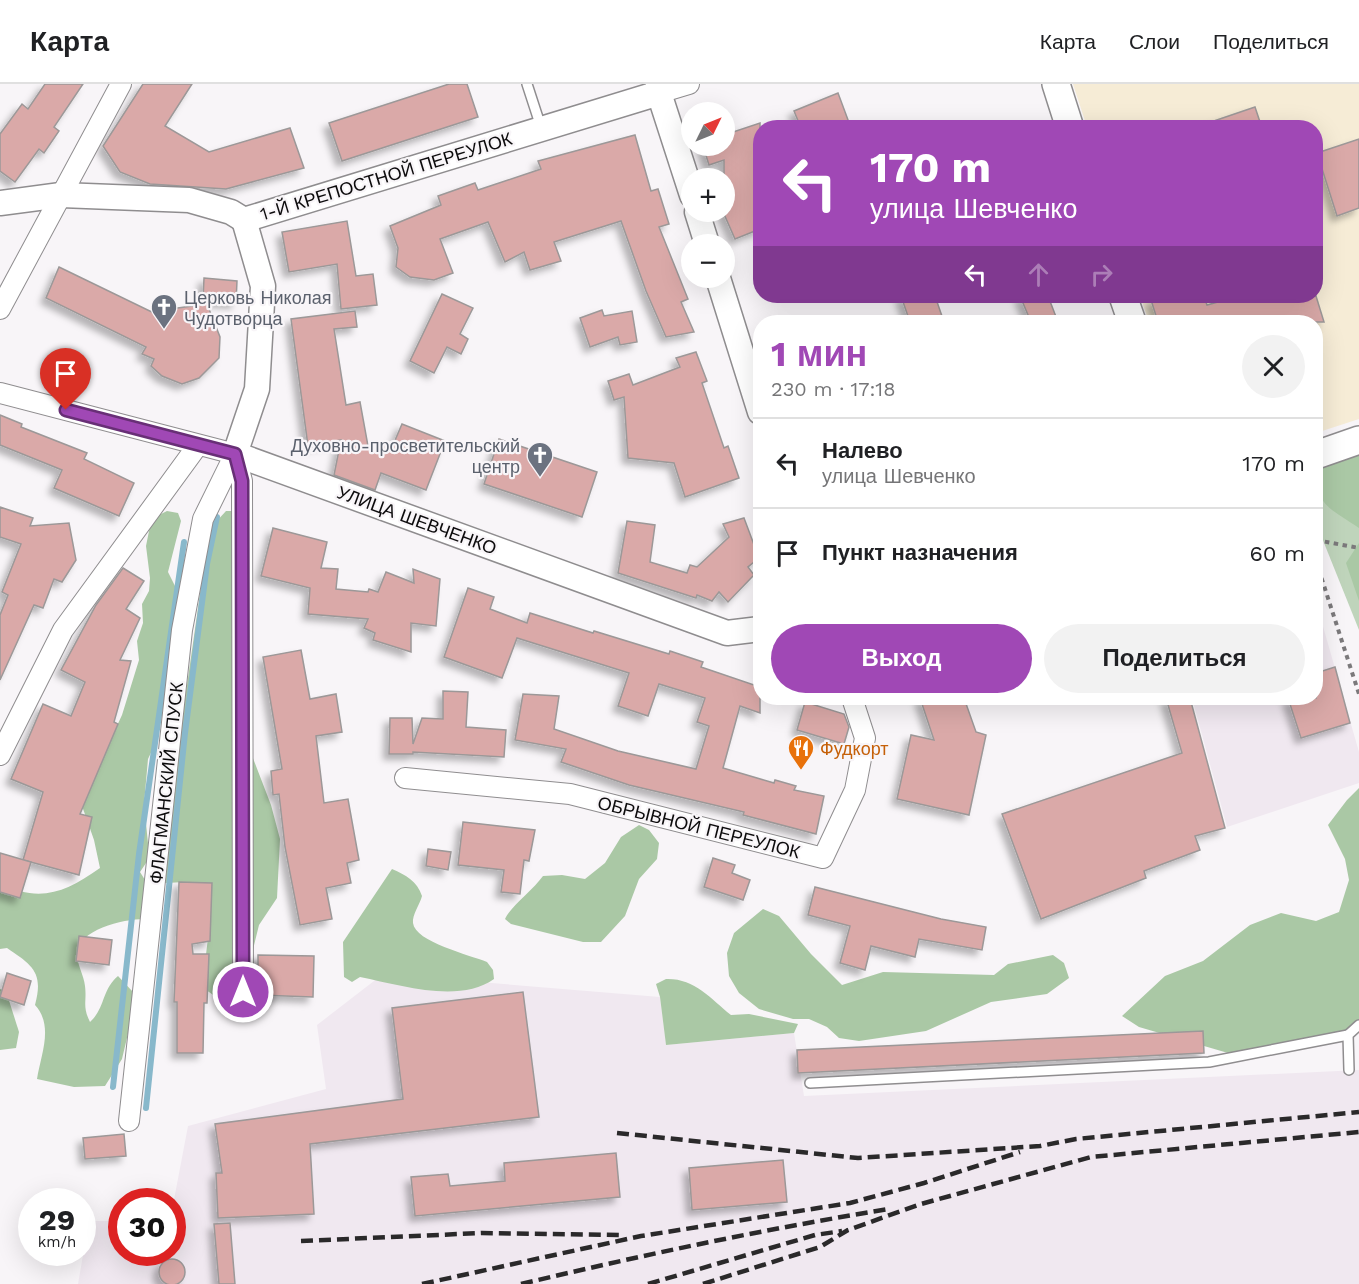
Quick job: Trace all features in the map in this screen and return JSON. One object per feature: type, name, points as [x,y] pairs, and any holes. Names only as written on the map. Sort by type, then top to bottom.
[{"type":"main road","points":[[1056,84],[1067,120]]},
{"type":"main road","points":[[1323,453],[1359,440]]},
{"type":"street","points":[[0,309],[121,84]]},
{"type":"street","name":"1-Й КРЕПОСТНОЙ ПЕРЕУЛОК","points":[[243,992],[242,491],[235,454],[257,389],[263,286],[244,220],[542,129],[657,89],[689,84]]},
{"type":"street","points":[[657,89],[683,168]]},
{"type":"street","points":[[0,203],[62,195],[189,200],[231,212],[244,220]]},
{"type":"street","points":[[721,288],[753,390]]},
{"type":"street","name":"УЛИЦА ШЕВЧЕНКО","points":[[0,393],[235,454],[727,633],[753,630]]},
{"type":"street","points":[[0,755],[63,630],[198,445]]},
{"type":"street","name":"ФЛАГМАНСКИЙ СПУСК","points":[[129,1121],[182,630],[203,519],[235,454]]},
{"type":"street","name":"ОБРЫВНОЙ ПЕРЕУЛОК","points":[[405,778],[570,794],[823,858],[855,790],[865,738],[854,705]]},
{"type":"lane","points":[[527,84],[542,129]]},
{"type":"lane","points":[[810,1083],[1209,1062],[1348,1035],[1359,1025]]},
{"type":"lane","points":[[1348,1035],[1349,1070]]},
{"type":"path","points":[[1323,541],[1359,548]]},
{"type":"path","points":[[1323,583],[1359,694]]},
{"type":"shaded area","points":[[1073,84],[1359,84],[1359,419],[1323,431],[1323,315],[1147,315],[1142,303],[1323,303],[1323,120],[1085,120]]},
{"type":"shaded area","points":[[1323,626],[1359,752],[1359,783],[1227,827],[1194,705],[1323,705]]},
{"type":"shaded area","points":[[383,974],[660,997],[666,1045],[794,1033],[804,1096],[1359,1070],[1359,1284],[78,1284],[81,1266],[96,1266],[96,1221],[108,1221],[108,1266],[186,1266],[186,1188],[176,1188],[188,1126],[326,1089],[317,1025]]},
{"type":"green space","points":[[1359,454],[1359,528],[1330,509],[1323,500],[1323,461]]},
{"type":"green space","points":[[1359,466],[1359,630],[1323,540],[1323,479]]},
{"type":"green space","points":[[167,511],[178,513],[181,521],[168,572],[178,592],[175,608],[177,618],[167,692],[158,718],[157,740],[148,759],[144,804],[149,853],[140,872],[145,880],[151,883],[147,919],[116,923],[94,932],[79,945],[77,954],[84,982],[85,1008],[90,1022],[95,1017],[109,987],[118,976],[133,992],[135,1004],[122,1059],[105,1086],[74,1087],[37,1079],[45,1031],[41,1013],[35,1005],[37,977],[34,970],[23,959],[7,948],[0,949],[0,884],[15,890],[41,894],[64,889],[100,868],[94,840],[81,803],[122,715],[139,660],[137,641],[143,623],[142,604],[149,591],[150,578],[146,546],[150,526],[157,516]]},
{"type":"green space","points":[[226,511],[242,511],[246,740],[271,805],[280,839],[277,898],[259,925],[241,998],[223,1002],[202,987],[208,938],[186,882],[165,883],[178,748],[206,552],[215,523]]},
{"type":"green space","points":[[1359,543],[1359,601],[1346,563]]},
{"type":"green space","points":[[1359,788],[1359,1025],[1348,1035],[1297,1049],[1228,1053],[1139,1027],[1122,1016],[1165,976],[1203,961],[1250,925],[1281,913],[1316,921],[1339,912],[1349,880],[1345,859],[1328,825]]},
{"type":"green space","points":[[639,825],[649,830],[659,843],[657,859],[639,879],[625,916],[601,942],[583,942],[511,924],[505,919],[543,876],[562,875],[585,879],[605,863],[621,837]]},
{"type":"green space","points":[[392,869],[410,879],[422,896],[413,920],[416,930],[433,942],[487,962],[493,970],[494,979],[480,986],[447,991],[411,988],[360,977],[352,982],[344,977],[343,942]]},
{"type":"green space","points":[[763,909],[779,916],[811,954],[842,985],[883,972],[994,975],[1008,964],[1053,955],[1064,963],[1069,978],[1047,994],[991,1002],[926,1031],[859,1041],[839,1038],[827,1027],[809,1019],[793,1019],[759,1009],[739,993],[729,976],[727,953],[734,933]]},
{"type":"green space","points":[[666,979],[693,985],[731,1015],[749,1014],[798,1024],[794,1033],[666,1045],[660,997],[656,984]]},
{"type":"green space","points":[[0,989],[6,991],[19,1032],[16,1048],[0,1050]]},
{"type":"building","points":[[45,84],[83,84],[54,127],[59,131],[44,153],[39,149],[15,182],[0,171],[0,134],[22,104],[28,109]]},
{"type":"building","points":[[143,84],[192,84],[165,126],[209,152],[290,128],[304,168],[226,189],[150,184],[120,172],[103,146]]},
{"type":"building","points":[[449,84],[467,84],[478,117],[342,161],[329,123]]},
{"type":"building","points":[[838,93],[848,120],[798,120],[794,111]]},
{"type":"building","points":[[1255,107],[1259,120],[1217,120]]},
{"type":"building","points":[[753,125],[753,232],[735,239],[735,234],[733,234],[728,222],[735,222],[735,168],[724,168],[724,160],[709,165],[706,156],[735,156],[735,131]]},
{"type":"building","points":[[635,135],[651,191],[658,189],[669,224],[659,227],[681,282],[681,288],[684,288],[688,299],[681,302],[694,332],[666,337],[646,291],[621,221],[554,242],[561,261],[530,270],[524,252],[505,262],[488,222],[440,239],[453,273],[434,280],[410,277],[396,267],[398,248],[390,226],[441,205],[438,196],[475,183],[478,190],[541,169],[538,161]]},
{"type":"building","points":[[1359,139],[1359,208],[1337,216],[1323,172],[1323,151]]},
{"type":"building","points":[[347,221],[356,276],[373,274],[377,305],[341,309],[337,264],[289,272],[282,232]]},
{"type":"building","name":"Церковь Николая Чудотворца","points":[[59,267],[160,316],[163,310],[207,304],[220,337],[219,358],[199,378],[182,384],[162,376],[151,366],[154,359],[142,354],[146,347],[46,298]]},
{"type":"building","points":[[204,278],[237,281],[236,303],[203,300]]},
{"type":"building","points":[[442,294],[473,308],[460,334],[468,339],[461,354],[447,347],[434,373],[410,361]]},
{"type":"building","points":[[903,303],[937,303],[942,315],[908,315]]},
{"type":"building","points":[[1023,303],[1051,303],[1055,315],[1028,315]]},
{"type":"building","points":[[1152,303],[1206,303],[1207,305],[1214,303],[1318,303],[1322,315],[1156,315]]},
{"type":"building","points":[[602,310],[604,316],[632,311],[637,342],[620,345],[618,337],[590,347],[580,318]]},
{"type":"building","points":[[355,311],[357,327],[334,329],[346,405],[360,402],[368,446],[393,445],[402,424],[445,441],[426,490],[381,473],[375,490],[334,475],[341,440],[308,446],[291,319]]},
{"type":"building","points":[[696,352],[707,381],[702,383],[724,448],[728,446],[739,478],[685,497],[674,463],[628,458],[624,397],[614,400],[608,381],[629,374],[633,385],[680,367],[676,358]]},
{"type":"building","points":[[0,415],[22,424],[21,427],[87,453],[84,459],[134,483],[119,516],[54,488],[62,470],[0,445]]},
{"type":"building","name":"Духовно-просветительский центр","points":[[499,439],[597,472],[582,517],[484,484]]},
{"type":"building","points":[[0,507],[33,518],[30,526],[69,523],[76,560],[62,582],[54,579],[43,608],[34,605],[0,680],[0,615],[8,595],[2,592],[21,544],[0,537]]},
{"type":"building","points":[[744,518],[753,542],[753,563],[748,567],[753,576],[728,602],[719,592],[712,601],[697,595],[696,598],[618,573],[627,521],[655,525],[650,562],[687,573],[690,565],[697,567],[729,537],[723,524]]},
{"type":"building","points":[[273,528],[327,542],[321,568],[338,569],[336,589],[368,592],[369,589],[378,592],[386,572],[414,583],[413,569],[440,579],[436,626],[411,623],[411,652],[373,640],[375,633],[364,628],[368,619],[308,614],[310,588],[261,576]]},
{"type":"building","points":[[123,568],[144,581],[126,609],[140,618],[120,660],[131,661],[114,722],[118,724],[80,814],[92,817],[79,875],[23,860],[43,792],[11,779],[43,704],[71,716],[85,682],[61,670],[96,605]]},
{"type":"building","points":[[468,588],[494,597],[490,609],[527,623],[530,613],[669,654],[670,651],[703,662],[701,667],[753,685],[753,705],[760,705],[760,713],[740,706],[723,768],[774,783],[775,780],[796,786],[794,790],[824,796],[816,834],[743,815],[744,812],[629,785],[561,762],[566,749],[515,740],[523,694],[559,696],[554,729],[618,751],[696,769],[709,726],[697,722],[705,698],[659,684],[648,716],[618,706],[629,673],[517,638],[502,678],[444,657]]},
{"type":"building","points":[[301,650],[310,699],[336,694],[342,732],[316,736],[324,803],[348,799],[359,860],[347,863],[351,883],[326,888],[332,919],[300,925],[285,847],[279,794],[273,795],[271,771],[282,769],[263,657]]},
{"type":"building","points":[[1335,667],[1350,723],[1301,738],[1290,705],[1323,705],[1323,671]]},
{"type":"building","points":[[443,691],[468,692],[466,727],[506,730],[504,757],[413,752],[413,754],[389,754],[390,718],[412,718],[413,744],[422,718],[443,719]]},
{"type":"building","points":[[804,705],[815,705],[844,714],[849,727],[844,744],[797,730]]},
{"type":"building","points":[[922,705],[966,705],[976,732],[986,735],[969,815],[897,799],[911,735],[934,740]]},
{"type":"building","points":[[1168,705],[1192,705],[1225,828],[1195,836],[1200,850],[1144,871],[1146,878],[1041,919],[1002,814],[1182,753]]},
{"type":"building","points":[[463,822],[535,830],[529,861],[524,860],[520,894],[501,892],[504,870],[458,865]]},
{"type":"building","points":[[428,849],[451,852],[448,870],[426,866]]},
{"type":"building","points":[[0,853],[31,862],[20,898],[0,892]]},
{"type":"building","points":[[713,858],[735,865],[732,873],[750,880],[743,900],[704,887]]},
{"type":"building","points":[[179,882],[212,883],[210,941],[192,944],[193,954],[209,954],[207,1003],[204,1003],[203,1053],[177,1053],[177,1002],[174,1002]]},
{"type":"building","points":[[815,887],[941,919],[986,927],[982,950],[919,939],[915,957],[871,946],[865,970],[840,963],[850,926],[808,915]]},
{"type":"building","points":[[79,936],[112,940],[109,965],[76,961]]},
{"type":"building","points":[[258,955],[314,956],[313,997],[258,995]]},
{"type":"building","points":[[7,973],[31,981],[24,1005],[0,997]]},
{"type":"building","points":[[523,992],[539,1117],[310,1144],[314,1214],[218,1218],[216,1173],[222,1173],[215,1124],[403,1099],[392,1008]]},
{"type":"building","points":[[1203,1031],[1204,1053],[798,1073],[797,1050]]},
{"type":"building","points":[[124,1134],[126,1156],[85,1159],[83,1138]]},
{"type":"building","points":[[616,1153],[620,1197],[415,1216],[411,1177],[448,1174],[450,1186],[505,1181],[504,1163]]},
{"type":"building","points":[[783,1160],[787,1202],[692,1210],[689,1168]]},
{"type":"building","points":[[230,1223],[235,1284],[219,1284],[214,1224]]},
{"type":"building","points":[[161,1266],[184,1267],[184,1277],[177,1284],[167,1284],[160,1277]]},
{"type":"waterway","points":[[146,1108],[185,733],[207,564],[217,517]]},
{"type":"waterway","points":[[113,1087],[139,854],[184,542]]},
{"type":"railway","points":[[617,1133],[858,1158],[1040,1146],[1076,1139],[1359,1112]]},
{"type":"railway","points":[[703,1284],[820,1247],[848,1230],[921,1204],[1091,1157],[1359,1132]]},
{"type":"railway","points":[[422,1284],[641,1236],[850,1203],[924,1183],[1020,1152]]},
{"type":"railway","points":[[521,1284],[704,1243],[889,1209]]},
{"type":"railway","points":[[648,1284],[815,1235],[842,1231]]},
{"type":"railway","points":[[301,1241],[482,1233],[620,1235]]},
{"type":"place","name":"Церковь Николая Чудотворца","points":[[164,330]]},
{"type":"place","name":"Духовно-просветительский центр","points":[[540,478]]},
{"type":"place","name":"Фудкорт","points":[[801,771]]},
{"type":"route","points":[[66,410],[235,454],[242,481],[243,992]]}]
